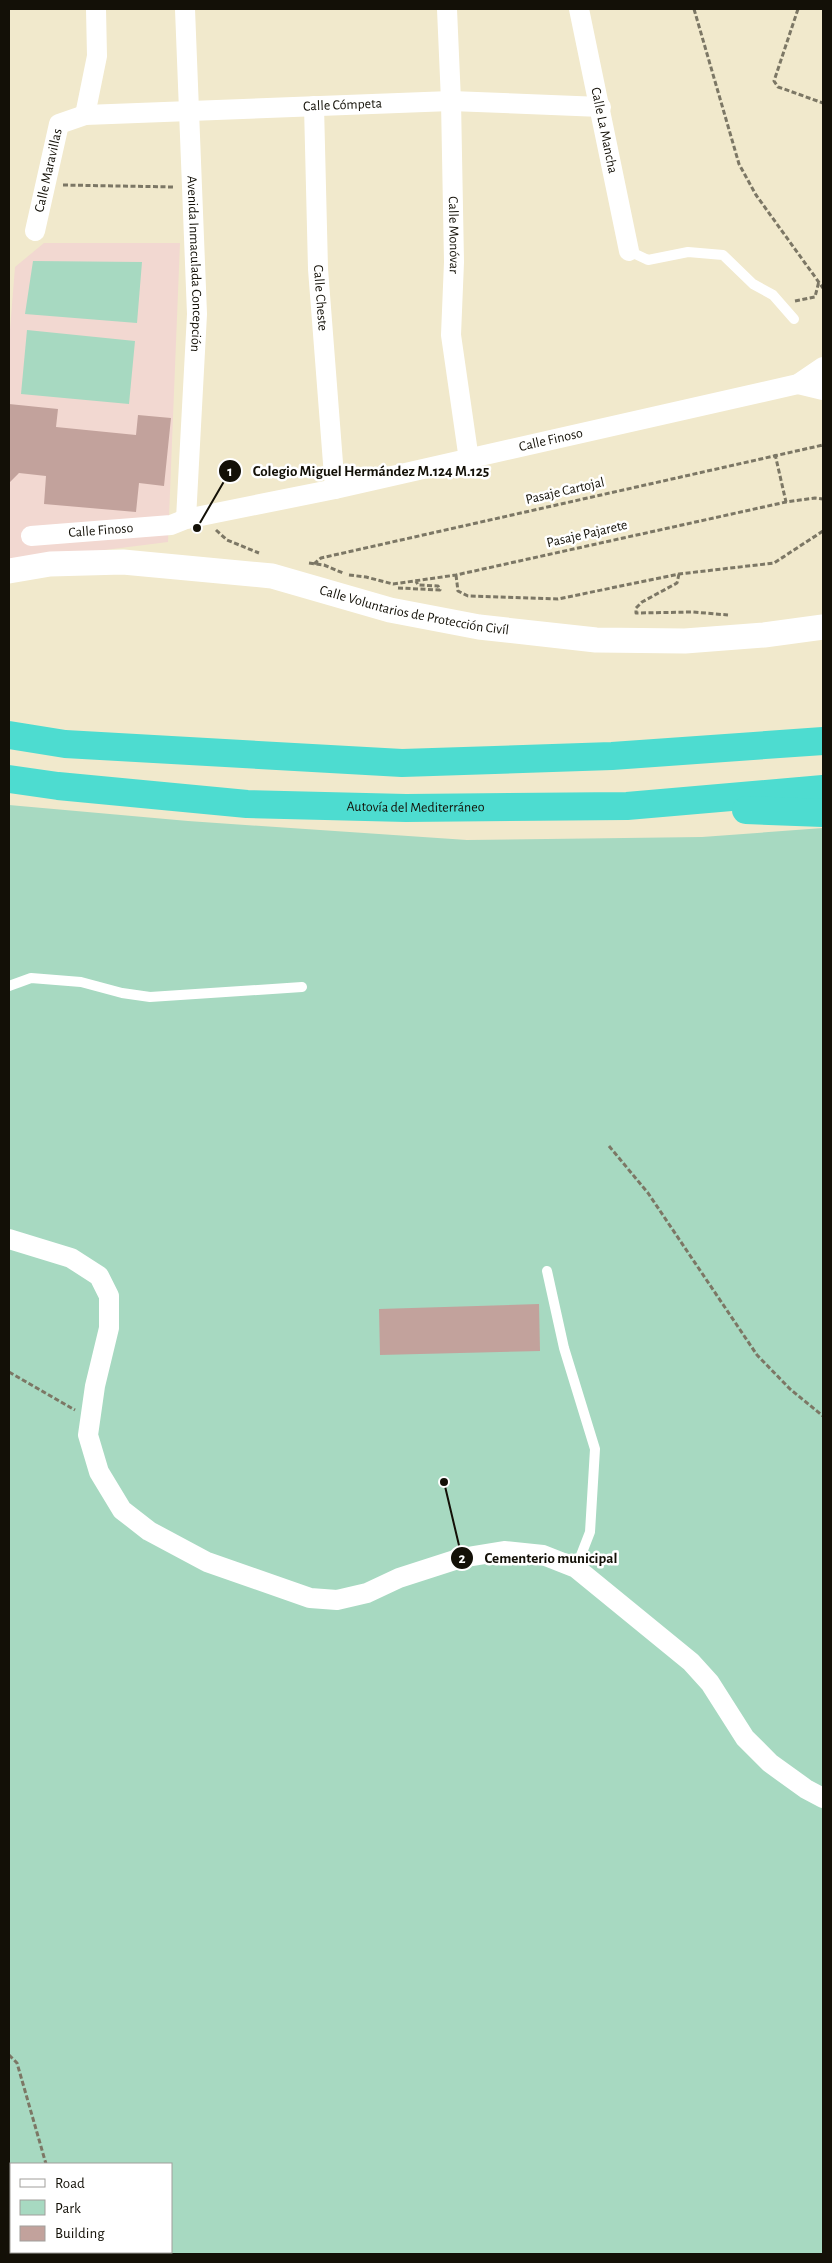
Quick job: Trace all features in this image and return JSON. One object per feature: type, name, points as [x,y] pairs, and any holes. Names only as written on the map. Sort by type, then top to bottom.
[{"type":"highway","points":[[9,735],[65,744],[402,763],[612,756],[823,742]]},
{"type":"highway","name":"Autovía del Mediterráneo","points":[[9,779],[58,786],[247,804],[406,808],[627,806],[823,789]]},
{"type":"highway","points":[[627,806],[823,813]]},
{"type":"street","points":[[85,115],[97,56],[96,9]]},
{"type":"street","name":"Avenida Inmaculada Concepción","points":[[179,522],[197,314],[185,9]]},
{"type":"street","name":"Calle Monóvar","points":[[447,9],[454,262],[450,335],[469,460]]},
{"type":"street","name":"Calle La Mancha","points":[[578,9],[629,251]]},
{"type":"street","name":"Calle Cómpeta","points":[[85,115],[451,101],[600,107]]},
{"type":"street","name":"Calle Cheste","points":[[314,106],[318,269],[335,489]]},
{"type":"street","name":"Calle Maravillas","points":[[35,231],[59,124],[85,115]]},
{"type":"street","name":"Calle Finoso","points":[[30,536],[179,522],[209,514],[335,489],[798,384],[823,367]]},
{"type":"street","name":"Calle Finoso","points":[[798,384],[823,390]]},
{"type":"street","name":"Calle Voluntarios de Protección Civíl","points":[[9,571],[78,563],[123,562],[272,576],[390,610],[479,627],[596,640],[685,640],[764,635],[823,627]]},
{"type":"street","points":[[9,1239],[71,1258],[99,1276],[109,1296],[109,1328],[95,1386],[88,1435],[99,1472],[122,1510],[149,1532],[207,1562],[310,1598],[337,1600],[367,1593],[399,1578],[461,1558],[504,1551],[544,1555],[576,1568],[691,1662],[710,1683],[745,1738],[770,1763],[806,1789],[823,1798]]},
{"type":"lane","points":[[629,251],[648,260],[688,252],[723,254],[752,284],[774,295],[794,319]]},
{"type":"lane","points":[[9,986],[31,978],[82,982],[122,993],[150,997],[302,987]]},
{"type":"lane","points":[[547,1271],[564,1348],[595,1449],[590,1532],[576,1568]]},
{"type":"path","points":[[694,9],[739,164],[756,195],[823,288]]},
{"type":"path","points":[[798,9],[774,81],[778,87],[823,103]]},
{"type":"path","points":[[45,185],[178,186]]},
{"type":"path","points":[[774,295],[788,302],[815,297],[819,281]]},
{"type":"path","name":"Pasaje Cartojal","points":[[314,564],[321,558],[775,454],[823,445]]},
{"type":"path","points":[[775,454],[786,502]]},
{"type":"path","name":"Pasaje Pajarete","points":[[314,564],[324,565],[349,575],[393,584],[456,575],[786,502],[815,498],[823,499]]},
{"type":"path","points":[[209,514],[216,530],[227,540],[261,553]]},
{"type":"path","points":[[456,575],[458,591],[468,596],[558,599],[679,574],[774,563],[823,531]]},
{"type":"path","points":[[305,563],[314,564]]},
{"type":"path","points":[[679,574],[677,583],[642,602],[636,608],[636,613],[693,612],[736,616]]},
{"type":"path","points":[[390,610],[397,588],[440,590],[438,586],[418,585],[416,581]]},
{"type":"path","points":[[609,1146],[648,1193],[757,1356],[790,1389],[823,1416]]},
{"type":"path","points":[[9,1372],[90,1419]]},
{"type":"path","points":[[9,2055],[17,2063],[46,2163]]},
{"type":"shaded area","points":[[44,243],[180,243],[168,542],[9,562],[9,342],[15,267]]},
{"type":"green space","points":[[33,261],[142,262],[137,323],[25,314]]},
{"type":"green space","points":[[27,330],[135,341],[129,404],[21,394]]},
{"type":"green space","points":[[9,805],[188,821],[467,840],[702,837],[823,828],[823,2254],[9,2254]]},
{"type":"building","points":[[9,404],[58,409],[56,427],[136,435],[138,415],[171,418],[164,486],[139,483],[136,512],[44,504],[46,476],[19,473],[9,483]]},
{"type":"building","points":[[539,1304],[540,1351],[380,1355],[379,1309]]},
{"type":"place","name":"Colegio Miguel Hermández M.124 M.125","points":[[197,528]]},
{"type":"place","name":"Cementerio municipal","points":[[444,1482]]}]
